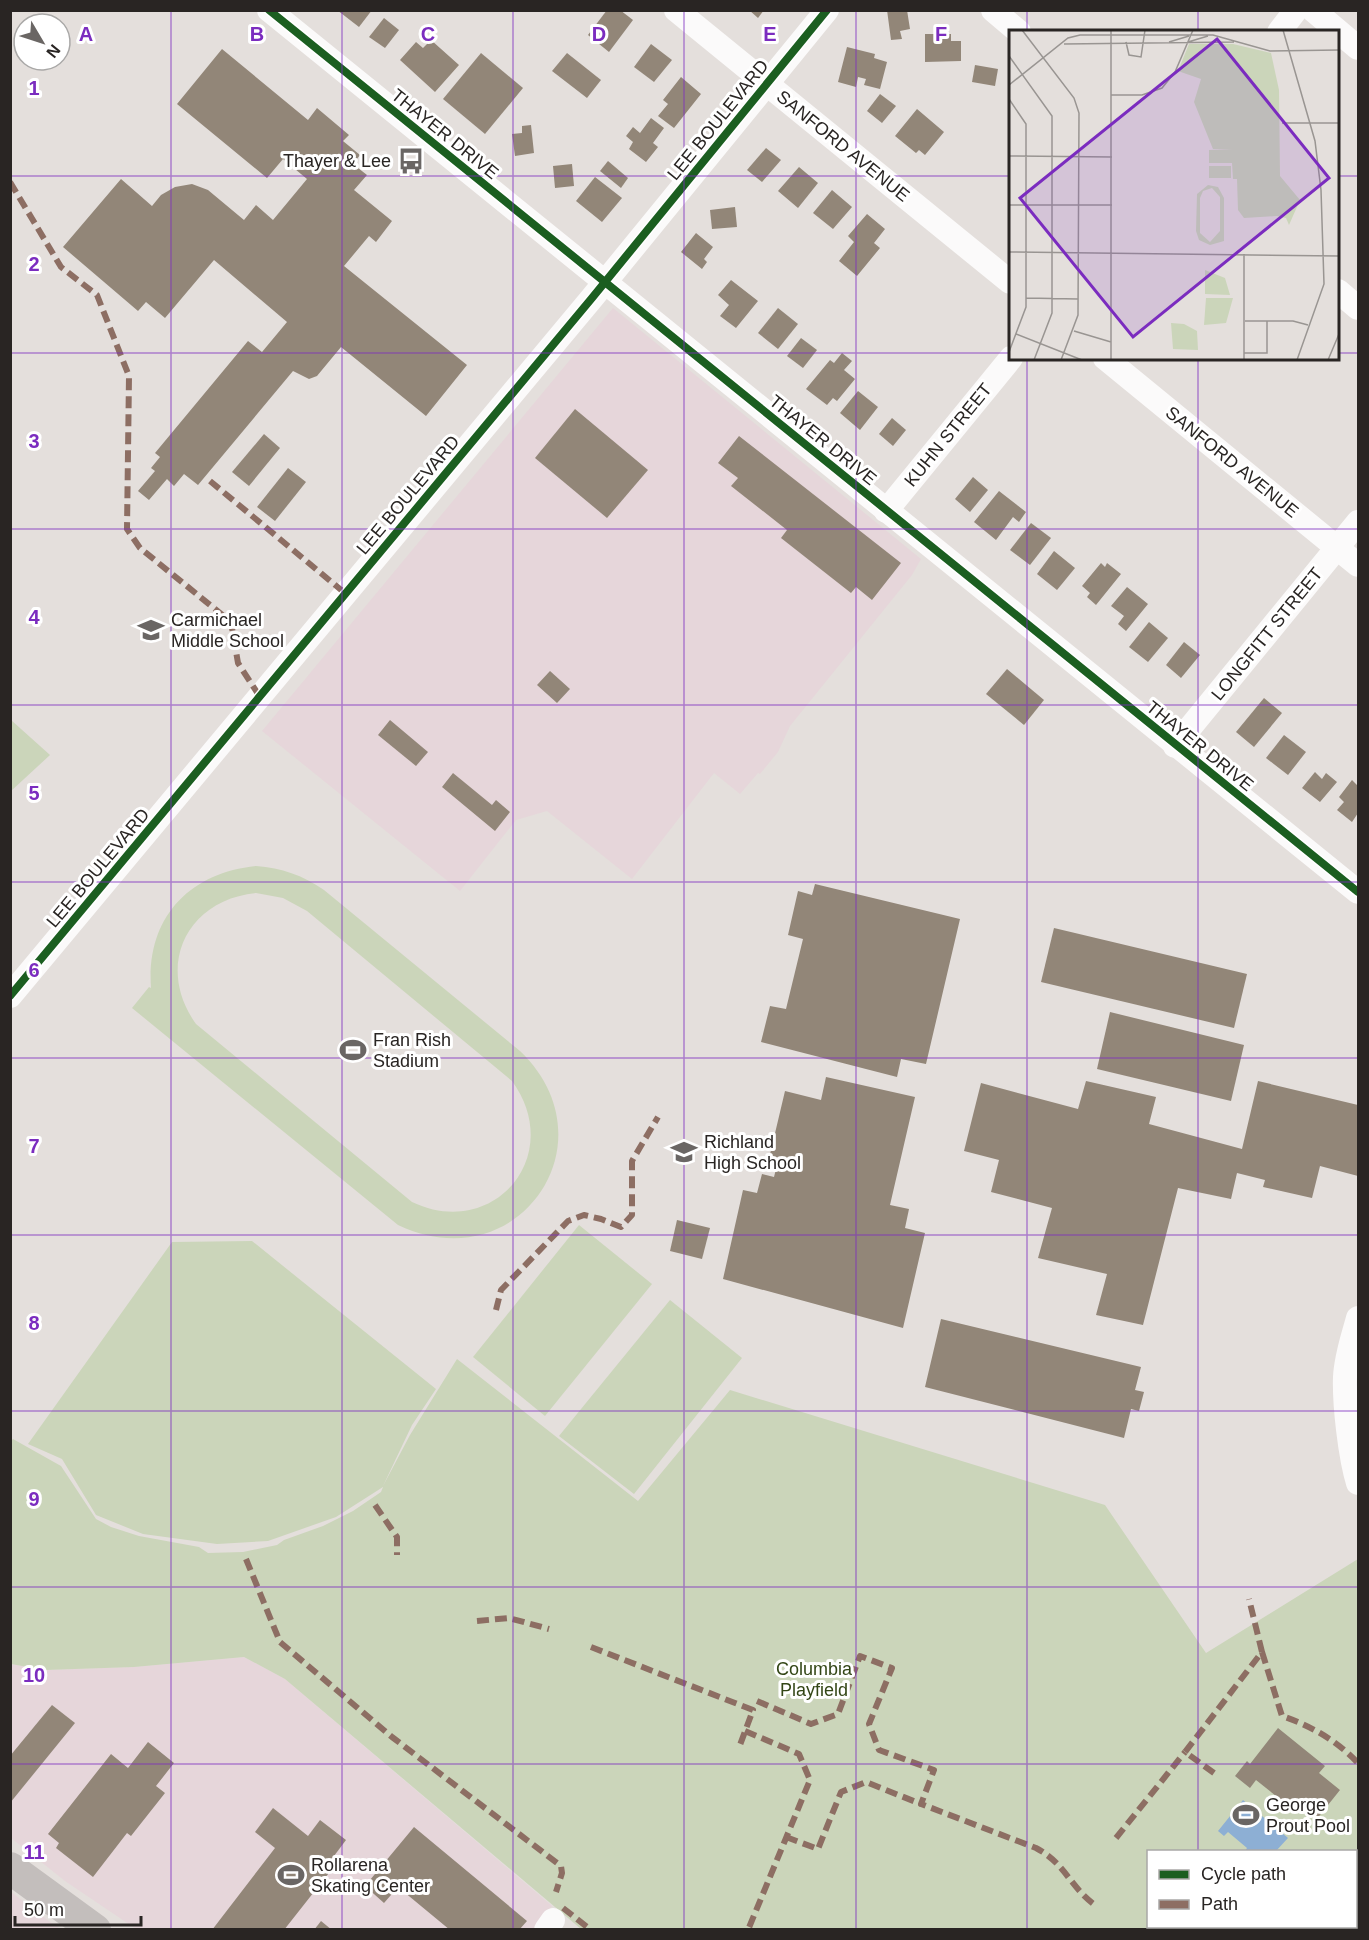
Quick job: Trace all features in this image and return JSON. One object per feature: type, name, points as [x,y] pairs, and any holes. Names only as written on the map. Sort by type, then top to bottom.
[{"type":"main road","points":[[10,1868],[95,1929]]},
{"type":"street","name":"THAYER DRIVE","points":[[269,10],[1175,746],[1359,892]]},
{"type":"street","name":"SANFORD AVENUE","points":[[676,10],[1009,280]]},
{"type":"street","name":"LEE BOULEVARD","points":[[10,996],[604,282],[827,10]]},
{"type":"street","points":[[993,10],[1017,30]]},
{"type":"street","points":[[1281,30],[1296,10]]},
{"type":"street","points":[[1313,10],[1337,30]]},
{"type":"street","points":[[1339,31],[1359,48]]},
{"type":"street","points":[[1339,292],[1359,308]]},
{"type":"street","name":"KUHN STREET","points":[[886,511],[1009,360]]},
{"type":"street","name":"SANFORD AVENUE","points":[[1107,360],[1359,565]]},
{"type":"street","name":"LONGFITT STREET","points":[[1175,746],[1359,522]]},
{"type":"street","points":[[1359,1318],[1348,1354],[1345,1377],[1353,1468],[1359,1483]]},
{"type":"shaded area","points":[[613,308],[921,559],[912,575],[790,726],[778,752],[760,774],[758,773],[740,794],[714,773],[632,879],[547,811],[516,820],[460,891],[262,731]]},
{"type":"shaded area","points":[[244,1657],[285,1679],[552,1906],[534,1929],[136,1929],[65,1881],[11,1838],[10,1664],[45,1670],[134,1667]]},
{"type":"shaded area","points":[[11,1892],[50,1922],[61,1929],[11,1929]]},
{"type":"green space","points":[[11,720],[50,755],[10,791]]},
{"type":"green space","points":[[256,866],[274,868],[300,876],[324,890],[520,1051],[547,1087],[558,1125],[555,1161],[540,1194],[514,1219],[481,1235],[442,1238],[398,1225],[132,1008],[149,987],[151,988],[151,963],[156,941],[164,921],[176,904],[192,889],[210,878],[232,870]],"holes":[[[256,893],[283,898],[307,911],[512,1081],[527,1109],[531,1137],[526,1162],[513,1184],[494,1200],[470,1210],[442,1211],[412,1202],[196,1024],[184,1002],[178,980],[179,959],[184,940],[195,922],[211,908],[232,898]]]},
{"type":"green space","points":[[579,1225],[652,1284],[545,1416],[473,1357]]},
{"type":"green space","name":"Columbia Playfield","points":[[252,1241],[436,1389],[412,1425],[383,1486],[410,1435],[457,1359],[638,1501],[730,1390],[1105,1505],[1206,1653],[1358,1559],[1357,1903],[1357,1850],[1147,1850],[1147,1928],[1337,1928],[1335,1930],[581,1929],[285,1679],[244,1657],[134,1667],[45,1670],[11,1664],[10,1442],[13,1439],[61,1466],[96,1519],[111,1527],[139,1536],[199,1547],[208,1553],[243,1552],[277,1545],[353,1511],[381,1492],[383,1487],[336,1517],[268,1541],[217,1544],[143,1534],[96,1515],[62,1459],[28,1444],[172,1242]]},
{"type":"green space","points":[[670,1300],[742,1358],[634,1494],[559,1436]]},
{"type":"water","name":"George Prout Pool","points":[[1243,1800],[1288,1838],[1277,1850],[1246,1850],[1247,1848],[1228,1832],[1224,1836],[1218,1831]]},
{"type":"building","points":[[337,10],[372,10],[359,27]]},
{"type":"building","points":[[607,10],[620,10],[633,20],[609,52],[588,35]]},
{"type":"building","points":[[749,10],[764,10],[758,18]]},
{"type":"building","points":[[887,10],[907,10],[910,29],[900,31],[902,39],[891,40]]},
{"type":"building","points":[[384,18],[399,30],[385,48],[369,37]]},
{"type":"building","points":[[925,34],[951,34],[951,41],[961,41],[961,61],[925,62]]},
{"type":"building","points":[[431,40],[459,65],[435,92],[400,60],[416,42],[423,48]]},
{"type":"building","points":[[651,44],[672,60],[654,82],[634,67]]},
{"type":"building","points":[[847,47],[875,54],[874,58],[887,62],[880,89],[864,85],[866,79],[858,77],[856,87],[838,82]]},
{"type":"building","points":[[222,49],[308,120],[317,108],[349,135],[343,141],[360,155],[353,164],[367,175],[354,190],[392,221],[376,242],[369,236],[344,266],[467,365],[426,416],[341,347],[317,376],[309,379],[293,371],[198,485],[184,474],[174,486],[167,479],[149,500],[138,491],[155,471],[151,468],[160,457],[155,453],[248,341],[262,352],[287,322],[214,260],[165,318],[146,302],[138,311],[63,247],[121,179],[152,206],[161,195],[175,187],[192,184],[208,190],[244,220],[256,205],[273,220],[307,179],[283,159],[267,178],[177,104]]},
{"type":"building","points":[[481,53],[523,88],[485,134],[443,99]]},
{"type":"building","points":[[567,53],[601,80],[587,98],[552,71]]},
{"type":"building","points":[[975,65],[998,69],[995,86],[972,82]]},
{"type":"building","points":[[681,77],[701,94],[674,128],[658,116],[668,104],[663,100]]},
{"type":"building","points":[[880,94],[896,106],[882,123],[867,111]]},
{"type":"building","points":[[917,109],[944,132],[925,155],[919,150],[916,153],[895,136]]},
{"type":"building","points":[[651,118],[664,128],[653,143],[658,147],[646,162],[629,149],[633,142],[626,136],[633,127],[640,133]]},
{"type":"building","points":[[531,125],[534,153],[515,156],[512,134],[522,133],[522,126]]},
{"type":"building","points":[[766,148],[781,160],[762,182],[747,170]]},
{"type":"building","points":[[608,161],[628,178],[621,188],[600,171]]},
{"type":"building","points":[[572,164],[574,186],[555,188],[553,166]]},
{"type":"building","points":[[799,167],[818,183],[798,208],[778,191]]},
{"type":"building","points":[[595,177],[622,198],[602,222],[576,201]]},
{"type":"building","points":[[832,190],[852,207],[833,229],[813,213]]},
{"type":"building","points":[[735,207],[737,227],[712,229],[710,210]]},
{"type":"building","points":[[867,214],[885,229],[874,243],[880,248],[857,276],[839,261],[854,242],[848,236]]},
{"type":"building","points":[[696,233],[713,247],[704,259],[707,262],[702,269],[681,252]]},
{"type":"building","points":[[731,280],[758,301],[736,328],[720,316],[729,305],[718,295]]},
{"type":"building","points":[[778,308],[798,324],[778,349],[758,333]]},
{"type":"building","points":[[801,338],[817,350],[803,368],[787,356]]},
{"type":"building","points":[[842,353],[852,361],[844,370],[855,379],[837,401],[833,398],[827,405],[806,389],[830,360],[834,363]]},
{"type":"building","points":[[858,391],[878,407],[860,430],[840,413]]},
{"type":"building","points":[[575,409],[648,470],[607,518],[535,458]]},
{"type":"building","points":[[892,418],[906,430],[893,446],[879,434]]},
{"type":"building","points":[[264,434],[280,448],[249,486],[232,472]]},
{"type":"building","points":[[739,436],[901,563],[872,600],[856,587],[851,593],[781,538],[787,530],[731,486],[738,478],[718,463]]},
{"type":"building","points":[[288,468],[306,482],[275,521],[257,507]]},
{"type":"building","points":[[973,477],[988,490],[970,512],[955,499]]},
{"type":"building","points":[[999,491],[1026,512],[1019,522],[1013,517],[996,540],[974,522]]},
{"type":"building","points":[[1031,523],[1051,538],[1030,565],[1010,550]]},
{"type":"building","points":[[1054,551],[1075,568],[1057,590],[1037,574]]},
{"type":"building","points":[[1101,563],[1105,567],[1107,563],[1121,574],[1096,605],[1087,597],[1090,593],[1082,586]]},
{"type":"building","points":[[1127,587],[1148,604],[1126,631],[1118,624],[1124,616],[1111,606]]},
{"type":"building","points":[[1149,622],[1168,638],[1148,662],[1129,647]]},
{"type":"building","points":[[1184,642],[1200,655],[1181,678],[1166,665]]},
{"type":"building","points":[[1007,669],[1044,700],[1024,725],[986,694]]},
{"type":"building","points":[[550,671],[570,689],[557,703],[537,685]]},
{"type":"building","points":[[1264,698],[1282,713],[1254,747],[1236,732]]},
{"type":"building","points":[[390,720],[428,752],[416,766],[378,735]]},
{"type":"building","points":[[1284,735],[1306,752],[1288,775],[1266,758]]},
{"type":"building","points":[[1315,772],[1322,779],[1326,773],[1337,782],[1320,802],[1302,788]]},
{"type":"building","points":[[453,773],[492,805],[496,800],[510,812],[495,831],[442,787]]},
{"type":"building","points":[[1352,780],[1358,786],[1358,813],[1352,822],[1337,810],[1344,802],[1339,797]]},
{"type":"building","points":[[815,884],[960,919],[926,1064],[901,1059],[897,1077],[761,1042],[770,1006],[786,1009],[803,939],[788,935],[798,891],[812,895]]},
{"type":"building","points":[[1054,928],[1247,974],[1234,1028],[1041,982]]},
{"type":"building","points":[[1110,1012],[1244,1045],[1231,1101],[1097,1069]]},
{"type":"building","points":[[826,1077],[915,1097],[890,1205],[909,1209],[905,1228],[925,1233],[903,1328],[723,1279],[743,1190],[757,1193],[762,1174],[774,1177],[776,1169],[767,1167],[785,1091],[821,1100]]},
{"type":"building","points":[[1086,1081],[1156,1097],[1149,1124],[1242,1149],[1258,1081],[1358,1105],[1358,1176],[1320,1166],[1312,1198],[1263,1187],[1265,1180],[1237,1173],[1231,1199],[1178,1188],[1143,1325],[1096,1315],[1107,1274],[1038,1258],[1052,1208],[991,1192],[999,1160],[964,1151],[981,1083],[1078,1109]]},
{"type":"building","points":[[677,1220],[710,1228],[702,1259],[670,1251]]},
{"type":"building","points":[[941,1319],[1141,1367],[1135,1390],[1144,1392],[1139,1411],[1131,1409],[1124,1438],[925,1387]]},
{"type":"building","points":[[52,1705],[75,1723],[10,1803],[10,1756]]},
{"type":"building","points":[[1278,1728],[1325,1766],[1319,1773],[1340,1790],[1316,1820],[1295,1804],[1291,1808],[1256,1780],[1250,1788],[1235,1776],[1247,1761],[1250,1764]]},
{"type":"building","points":[[148,1742],[174,1763],[156,1786],[165,1793],[131,1836],[127,1833],[93,1877],[56,1848],[59,1843],[48,1834],[111,1754],[128,1768]]},
{"type":"building","name":"Rollarena Skating Center","points":[[273,1808],[308,1836],[320,1820],[346,1840],[331,1860],[336,1864],[284,1930],[212,1930],[275,1848],[255,1832]]},
{"type":"building","points":[[414,1827],[527,1921],[519,1930],[450,1930],[398,1887],[384,1903],[365,1886]]},
{"type":"building","points":[[321,1921],[332,1930],[314,1930]]},
{"type":"marked path","points":[[10,182],[61,267],[97,295],[129,376],[127,529],[140,548],[231,622],[238,663],[260,697]]},
{"type":"marked path","points":[[210,481],[346,594]]},
{"type":"marked path","points":[[496,1310],[501,1290],[568,1221],[584,1215],[621,1227],[632,1215],[632,1161],[658,1117]]},
{"type":"marked path","points":[[375,1505],[397,1537],[397,1555]]},
{"type":"marked path","points":[[246,1559],[280,1642],[392,1737],[561,1866],[562,1873],[556,1892]]},
{"type":"marked path","points":[[1214,1773],[1185,1752],[1262,1652],[1249,1599]]},
{"type":"marked path","points":[[477,1621],[509,1618],[549,1629]]},
{"type":"marked path","points":[[591,1647],[753,1710],[740,1745]]},
{"type":"marked path","points":[[1262,1652],[1282,1716],[1323,1735],[1341,1747],[1358,1763]]},
{"type":"marked path","points":[[757,1701],[811,1724],[838,1714],[860,1656],[892,1668],[869,1724],[879,1750],[934,1770],[921,1804],[1036,1848],[1054,1861],[1086,1898],[1095,1905]]},
{"type":"marked path","points":[[745,1731],[799,1754],[810,1780],[748,1930]]},
{"type":"marked path","points":[[1116,1838],[1185,1752]]},
{"type":"marked path","points":[[786,1837],[818,1849],[841,1792],[866,1782],[921,1804]]},
{"type":"marked path","points":[[563,1908],[591,1930]]},
{"type":"cycle path","points":[[269,10],[1358,892]]},
{"type":"cycle path","points":[[10,996],[592,298],[827,10]]},
{"type":"place","name":"Thayer & Lee","points":[[411,161]]},
{"type":"place","name":"Carmichael Middle School","points":[[151,630]]},
{"type":"place","name":"Fran Rish Stadium","points":[[353,1050]]},
{"type":"place","name":"Richland High School","points":[[684,1152]]},
{"type":"place","name":"George Prout Pool","points":[[1246,1815]]},
{"type":"place","name":"Rollarena Skating Center","points":[[291,1875]]}]
